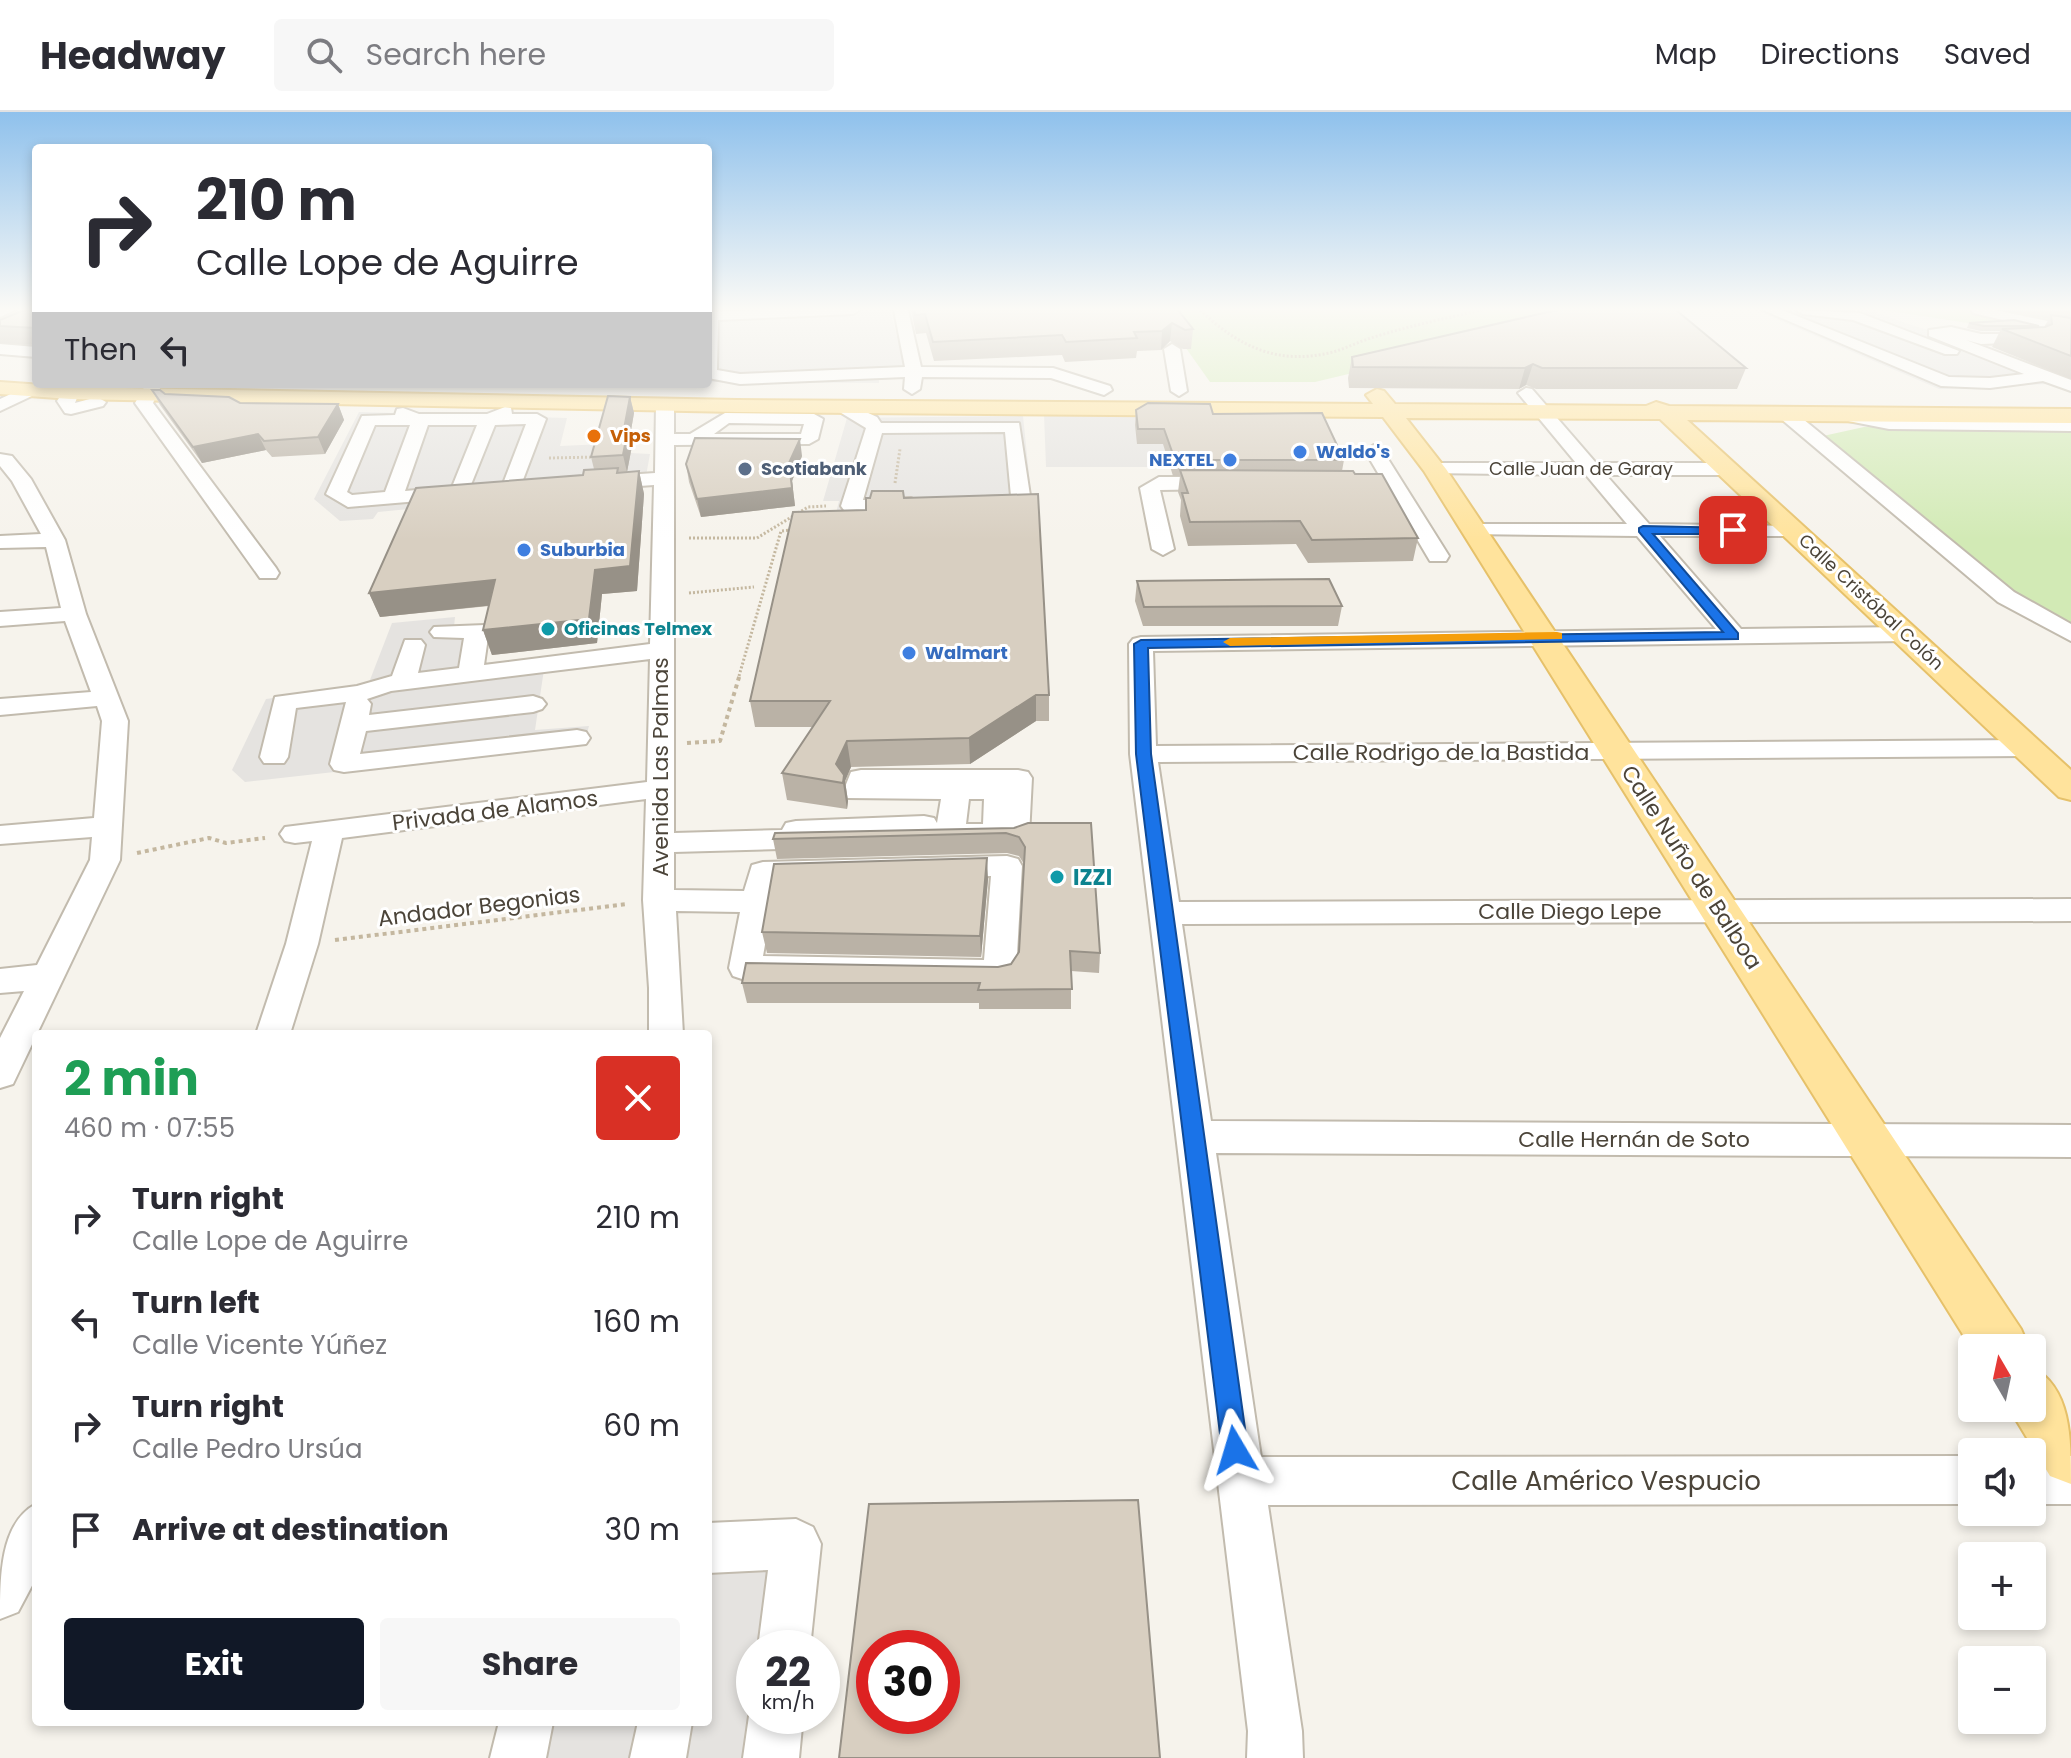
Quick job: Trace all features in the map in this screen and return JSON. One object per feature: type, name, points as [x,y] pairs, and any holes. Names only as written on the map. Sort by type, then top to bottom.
[{"type":"main road","points":[[523,393],[676,392],[778,387]]},
{"type":"main road","points":[[1043,387],[1382,401],[1542,412],[2069,415]]},
{"type":"main road","points":[[652,388],[676,392],[731,412],[814,413],[844,407],[1382,401],[1526,393],[2018,387],[2069,415]]},
{"type":"main road","points":[[49,388],[69,398],[151,389],[182,389],[380,400],[607,388]]},
{"type":"main road","name":"Calle Cristóbal Colón","points":[[1626,393],[1663,412],[1728,469],[2071,789]]},
{"type":"main road","name":"Calle Nuño de Balboa","points":[[1382,401],[1428,460],[1474,530],[1993,1334]]},
{"type":"main road","points":[[2046,1417],[2071,1455]]},
{"type":"street","points":[[0,406],[24,387]]},
{"type":"street","points":[[1178,387],[1179,391]]},
{"type":"street","points":[[151,389],[144,403],[268,573]]},
{"type":"street","name":"Avenida Las Palmas","points":[[666,1030],[659,900],[663,745],[661,650],[665,457],[676,392]]},
{"type":"street","points":[[459,493],[488,420],[523,393]]},
{"type":"street","points":[[1526,393],[1734,636]]},
{"type":"street","points":[[380,400],[420,422]]},
{"type":"street","points":[[844,407],[871,421],[875,428]]},
{"type":"street","points":[[572,485],[665,457],[731,412]]},
{"type":"street","points":[[694,439],[809,439],[814,413]]},
{"type":"street","points":[[1786,414],[2006,597],[2071,634]]},
{"type":"street","points":[[537,419],[518,489],[348,501],[336,494],[368,420],[420,422],[537,419]]},
{"type":"street","points":[[392,499],[420,422]]},
{"type":"street","points":[[875,428],[1013,427],[1021,502],[968,503]]},
{"type":"street","points":[[875,428],[841,508],[930,504]]},
{"type":"street","name":"Calle Juan de Garay","points":[[1438,556],[1386,484],[1374,451],[1428,460],[1589,469],[1728,469]]},
{"type":"street","points":[[0,460],[5,460],[16,484],[55,540],[74,614],[115,721],[105,860],[0,1074]]},
{"type":"street","points":[[1163,549],[1150,488],[1159,483],[1237,483]]},
{"type":"street","points":[[1474,530],[1793,530]]},
{"type":"street","points":[[0,542],[55,540]]},
{"type":"street","points":[[0,619],[74,614]]},
{"type":"street","points":[[442,632],[477,630],[470,674]]},
{"type":"street","points":[[1275,1758],[1275,1731],[1143,754],[1141,644],[1542,636],[1907,634]]},
{"type":"street","points":[[403,682],[413,645]]},
{"type":"street","points":[[274,757],[284,702],[360,693],[387,684],[661,650]]},
{"type":"street","points":[[360,693],[344,764],[577,738]]},
{"type":"street","points":[[0,707],[106,698]]},
{"type":"street","points":[[355,725],[533,704]]},
{"type":"street","name":"Calle Rodrigo de la Bastida","points":[[1143,754],[2026,748]]},
{"type":"street","points":[[661,840],[923,831],[1014,836],[1018,778],[861,778],[857,792],[943,791],[923,831]]},
{"type":"street","name":"Privada de Alamos","points":[[295,834],[661,789]]},
{"type":"street","points":[[0,835],[108,826]]},
{"type":"street","points":[[274,1030],[302,944],[329,830]]},
{"type":"street","points":[[1007,866],[999,972],[745,968],[757,902],[763,872],[1007,866]]},
{"type":"street","points":[[659,900],[757,902]]},
{"type":"street","name":"Calle Diego Lepe","points":[[1165,913],[2071,910]]},
{"type":"street","points":[[0,981],[50,976]]},
{"type":"street","name":"Calle Hernán de Soto","points":[[1196,1137],[2071,1141]]},
{"type":"street","name":"Calle Américo Vespucio","points":[[1239,1481],[1958,1480]]},
{"type":"street","points":[[2046,1480],[2071,1480]]},
{"type":"street","points":[[0,1594],[32,1535]]},
{"type":"street","points":[[712,1548],[796,1544],[786,1630]]},
{"type":"street","points":[[518,1758],[525,1726]]},
{"type":"street","points":[[658,1758],[664,1726]]},
{"type":"street","points":[[771,1758],[774,1734]]},
{"type":"path","points":[[552,448],[549,460],[665,457]]},
{"type":"path","points":[[802,518],[808,507]]},
{"type":"path","points":[[663,745],[720,741],[780,530]]},
{"type":"path","points":[[664,537],[757,538],[780,530],[795,530]]},
{"type":"path","points":[[664,595],[754,587]]},
{"type":"path","points":[[105,860],[209,838],[226,843],[295,834]]},
{"type":"path","name":"Andador Begonias","points":[[302,944],[659,900]]},
{"type":"green space","points":[[1864,427],[2071,431],[2071,634],[2053,625],[1822,441],[1823,436]]},
{"type":"shaded area","points":[[1934,387],[1987,387],[1939,389]]},
{"type":"shaded area","points":[[359,412],[567,418],[560,446],[604,444],[631,453],[650,454],[644,487],[415,504],[409,509],[378,512],[373,519],[340,521],[314,499]]},
{"type":"shaded area","points":[[1044,414],[1150,416],[1196,467],[1046,467]]},
{"type":"shaded area","points":[[1023,416],[1032,504],[835,517],[839,501],[823,501],[847,418]]},
{"type":"shaded area","points":[[455,617],[454,627],[492,626],[485,663],[546,656],[535,730],[589,726],[584,744],[245,782],[232,770],[266,699],[368,685],[392,623]]},
{"type":"shaded area","points":[[801,1527],[788,1630],[736,1630],[736,1734],[762,1734],[773,1758],[543,1758],[550,1726],[712,1726],[712,1532]]},
{"type":"building","points":[[152,390],[165,394],[229,397],[240,403],[338,404],[318,437],[264,441],[258,434],[193,447]]},
{"type":"building","points":[[608,396],[630,397],[623,455],[591,457]]},
{"type":"building","points":[[1148,403],[1210,404],[1213,414],[1322,413],[1344,460],[1175,460],[1164,429],[1138,429],[1136,410]]},
{"type":"building","points":[[695,438],[800,439],[789,463],[792,488],[697,499],[686,464]]},
{"type":"building","name":"Suburbia","points":[[618,468],[617,473],[639,471],[630,566],[595,570],[589,619],[483,630],[495,580],[369,593],[416,488],[583,475],[584,470]]},
{"type":"building","points":[[1180,470],[1353,471],[1355,474],[1382,474],[1418,538],[1312,540],[1300,521],[1190,522],[1182,493],[1188,493]]},
{"type":"building","name":"Walmart","points":[[872,491],[903,491],[904,498],[1038,494],[1049,695],[1036,695],[969,738],[847,741],[836,764],[844,775],[843,783],[782,773],[830,701],[750,701],[793,512],[866,510],[866,498],[870,498]]},
{"type":"building","points":[[1329,579],[1342,606],[1144,607],[1137,581]]},
{"type":"building","points":[[1028,823],[1091,823],[1100,953],[1070,951],[1072,989],[978,990],[980,983],[742,983],[746,963],[998,967],[1011,964],[1019,952],[1025,847],[1019,837],[1006,833],[773,839],[775,833],[1014,828]]},
{"type":"building","points":[[987,858],[980,936],[762,932],[774,864]]},
{"type":"building","points":[[1138,1500],[1160,1758],[839,1758],[869,1504]]},
{"type":"slow traffic","points":[[1230,642],[1557,636]]},
{"type":"place","name":"Vips","points":[[594,436]]},
{"type":"place","name":"Waldo's","points":[[1300,452]]},
{"type":"place","name":"NEXTEL","points":[[1230,460]]},
{"type":"place","name":"Scotiabank","points":[[745,469]]},
{"type":"place","name":"Suburbia","points":[[524,550]]},
{"type":"place","name":"Oficinas Telmex","points":[[548,629]]},
{"type":"place","name":"Walmart","points":[[909,653]]},
{"type":"place","name":"IZZI","points":[[1057,877]]},
{"type":"route","points":[[1235,1450],[1143,754],[1141,644],[1542,636],[1734,636],[1643,530],[1733,530]]}]
